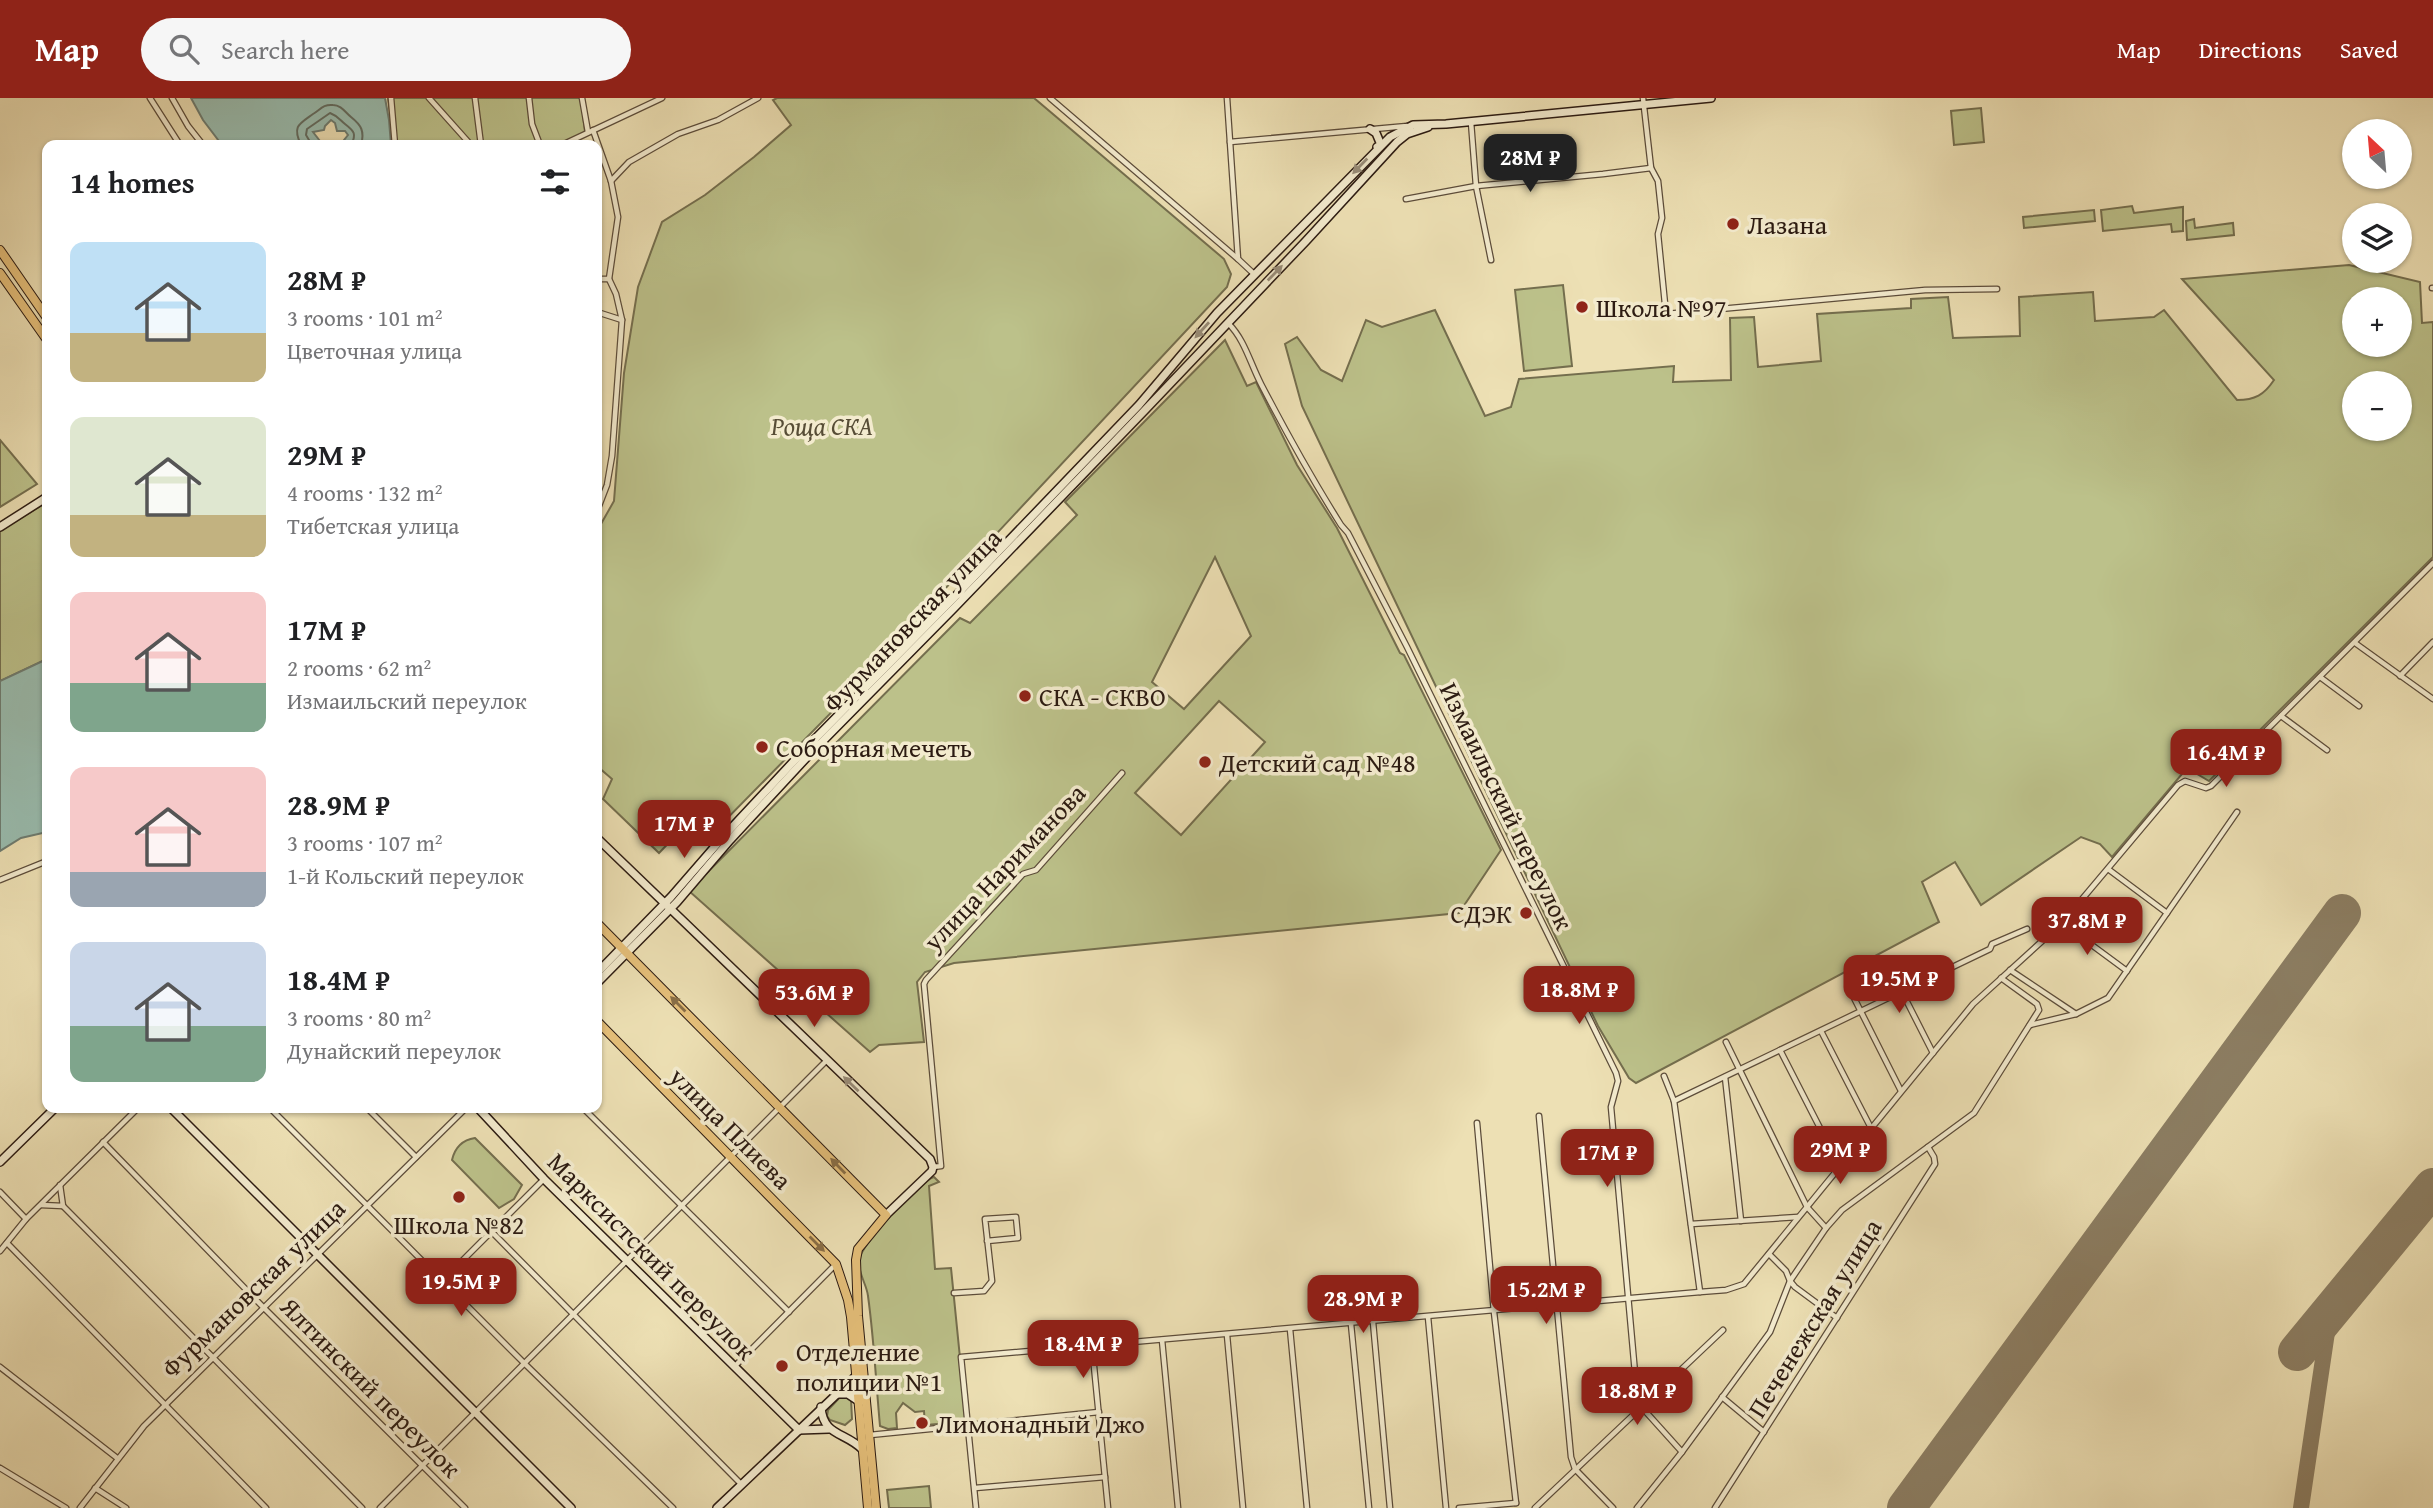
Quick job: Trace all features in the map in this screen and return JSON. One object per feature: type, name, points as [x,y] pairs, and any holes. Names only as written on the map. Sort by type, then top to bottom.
[{"type":"main road","points":[[1142,407],[1217,313],[1396,132],[1413,125],[1446,124],[1644,101],[1711,98]]},
{"type":"main road","points":[[1142,407],[1306,241],[1401,138],[1413,131],[1446,124]]},
{"type":"main road","points":[[1370,130],[1376,133],[1378,148]]},
{"type":"main road","points":[[1296,231],[1306,241]]},
{"type":"main road","points":[[0,250],[42,311]]},
{"type":"main road","points":[[0,272],[42,333]]},
{"type":"main road","points":[[1217,313],[1227,322]]},
{"type":"main road","name":"Фурмановская улица","points":[[602,977],[809,745],[1142,407]]},
{"type":"main road","points":[[0,527],[42,500]]},
{"type":"main road","points":[[602,843],[930,1159],[932,1171],[886,1215],[858,1250],[856,1274],[868,1416],[862,1449],[868,1508]]},
{"type":"main road","points":[[602,928],[886,1215]]},
{"type":"main road","name":"Фурмановская улица","points":[[602,970],[624,950]]},
{"type":"main road","name":"улица Плиева","points":[[602,1026],[836,1264]]},
{"type":"main road","points":[[0,1162],[50,1113]]},
{"type":"main road","points":[[176,1113],[571,1508]]},
{"type":"main road","name":"Марксистский переулок","points":[[483,1113],[544,1179],[733,1368],[799,1430]]},
{"type":"main road","points":[[836,1264],[848,1300],[858,1400],[876,1508]]},
{"type":"main road","points":[[717,1508],[856,1376]]},
{"type":"main road","points":[[836,1394],[848,1394],[858,1400],[868,1416]]},
{"type":"main road","points":[[821,1407],[829,1429]]},
{"type":"main road","points":[[799,1430],[829,1429],[862,1449]]},
{"type":"main road","points":[[846,1437],[864,1433]]},
{"type":"street","points":[[150,98],[177,140]]},
{"type":"street","points":[[172,98],[199,140]]},
{"type":"street","points":[[391,98],[395,140]]},
{"type":"street","points":[[429,98],[467,140]]},
{"type":"street","points":[[475,98],[480,140]]},
{"type":"street","points":[[529,98],[532,124],[538,140]]},
{"type":"street","points":[[582,98],[594,140]]},
{"type":"street","points":[[640,98],[641,106]]},
{"type":"street","points":[[572,140],[662,98]]},
{"type":"street","points":[[611,181],[629,162],[678,134],[718,120],[758,98]]},
{"type":"street","points":[[1050,98],[1254,274]]},
{"type":"street","points":[[1227,98],[1238,259]]},
{"type":"street","points":[[1644,101],[1651,168],[1658,181],[1661,206],[1662,218],[1658,234],[1666,314],[1925,290],[1988,287],[1997,289]]},
{"type":"street","points":[[1471,121],[1476,186],[1491,260]]},
{"type":"street","points":[[1230,142],[1413,125]]},
{"type":"street","points":[[602,160],[611,181],[618,217],[609,279],[616,294],[622,320],[612,456],[602,498]]},
{"type":"street","points":[[1406,199],[1476,186],[1651,168]]},
{"type":"street","points":[[602,279],[609,279]]},
{"type":"street","points":[[602,314],[622,320]]},
{"type":"street","name":"Измаильский переулок","points":[[1227,322],[1239,335],[1303,464],[1340,525],[1348,533],[1402,636],[1616,1073],[1618,1082],[1611,1107],[1637,1395],[1642,1405],[1682,1452]]},
{"type":"street","points":[[976,1508],[961,1357],[1494,1312],[1726,1290],[1744,1284],[1973,1004],[2062,923],[2178,785],[2185,781],[2206,788],[2211,786],[2433,563]]},
{"type":"street","points":[[2400,676],[2433,642]]},
{"type":"street","points":[[2355,643],[2433,699]]},
{"type":"street","points":[[2320,677],[2358,706]]},
{"type":"street","points":[[2281,716],[2327,750]]},
{"type":"street","name":"улица Нариманова","points":[[933,1167],[941,1166],[924,984],[926,979],[1023,874],[1036,870],[1122,773]]},
{"type":"street","points":[[2029,1026],[2076,1014],[2108,998],[2237,812]]},
{"type":"street","points":[[0,880],[42,863]]},
{"type":"street","points":[[2108,869],[2167,913]]},
{"type":"street","points":[[2062,923],[2127,971]]},
{"type":"street","points":[[1674,1101],[2027,929]]},
{"type":"street","points":[[1893,965],[1902,992],[1933,1053]]},
{"type":"street","points":[[2010,970],[2076,1014]]},
{"type":"street","points":[[1637,1508],[1682,1452],[1770,1332],[1790,1280],[1826,1228],[1842,1210],[1974,1113],[2039,1010],[2037,1004],[2001,978]]},
{"type":"street","points":[[1851,992],[1902,1091]]},
{"type":"street","points":[[1821,1031],[1871,1128]]},
{"type":"street","points":[[1726,1042],[1807,1207],[1826,1228]]},
{"type":"street","points":[[1780,1050],[1840,1167]]},
{"type":"street","points":[[380,1508],[827,1060]]},
{"type":"street","points":[[1664,1076],[1674,1101],[1700,1292]]},
{"type":"street","points":[[1726,1077],[1741,1221]]},
{"type":"street","points":[[0,1251],[26,1219],[133,1113]]},
{"type":"street","points":[[275,1113],[673,1508]]},
{"type":"street","points":[[372,1113],[416,1157]]},
{"type":"street","name":"Фурмановская улица","points":[[80,1508],[117,1458],[164,1404],[461,1113]]},
{"type":"street","points":[[588,1113],[789,1312]]},
{"type":"street","points":[[1539,1116],[1571,1457],[1575,1469],[1613,1508]]},
{"type":"street","points":[[1477,1123],[1494,1312],[1516,1503],[1520,1508]]},
{"type":"street","name":"Ялтинский переулок","points":[[103,1142],[264,1308],[465,1508]]},
{"type":"street","name":"Печенежская улица","points":[[1715,1508],[1935,1164],[1928,1147]]},
{"type":"street","points":[[442,1281],[544,1179]]},
{"type":"street","points":[[60,1185],[63,1206],[362,1508]]},
{"type":"street","points":[[0,1192],[26,1219]]},
{"type":"street","points":[[40,1205],[63,1206]]},
{"type":"street","points":[[954,1293],[984,1291],[992,1282],[987,1241],[985,1219],[1016,1217],[1018,1238],[987,1241]]},
{"type":"street","points":[[1692,1224],[1798,1217]]},
{"type":"street","points":[[492,1232],[743,1486]]},
{"type":"street","points":[[7,1243],[266,1508]]},
{"type":"street","points":[[1769,1254],[1786,1271],[1790,1280],[1837,1318]]},
{"type":"street","points":[[733,1368],[836,1264]]},
{"type":"street","points":[[1428,1317],[1446,1508]]},
{"type":"street","points":[[1373,1322],[1390,1508]]},
{"type":"street","points":[[1351,1324],[1368,1508]]},
{"type":"street","points":[[1290,1329],[1307,1508]]},
{"type":"street","points":[[1535,1508],[1723,1330]]},
{"type":"street","points":[[1227,1335],[1243,1508]]},
{"type":"street","points":[[1162,1340],[1178,1508]]},
{"type":"street","points":[[1092,1346],[1108,1508]]},
{"type":"street","points":[[0,1367],[117,1458]]},
{"type":"street","points":[[1722,1397],[1764,1433]]},
{"type":"street","points":[[864,1433],[1099,1412]]},
{"type":"street","points":[[0,1468],[66,1508]]},
{"type":"street","points":[[975,1488],[1105,1477]]},
{"type":"street","points":[[95,1488],[126,1508]]},
{"type":"street","points":[[1459,1508],[1516,1503]]},
{"type":"green space","points":[[388,98],[581,98],[585,132],[570,140],[393,140]]},
{"type":"green space","name":"Роща СКА","points":[[1034,98],[1224,259],[1231,274],[1227,287],[941,593],[930,612],[703,843],[680,831],[659,853],[603,799],[612,779],[602,770],[602,522],[614,501],[624,373],[638,287],[662,222],[705,195],[791,125],[773,100]]},
{"type":"green space","points":[[1981,108],[1984,142],[1954,145],[1951,111]]},
{"type":"green space","points":[[2132,206],[2134,213],[2183,207],[2183,231],[2172,232],[2171,224],[2103,231],[2101,210]]},
{"type":"green space","points":[[2094,210],[2095,221],[2024,228],[2023,217]]},
{"type":"green space","points":[[2194,219],[2195,228],[2233,223],[2234,235],[2187,240],[2186,221]]},
{"type":"green space","points":[[2342,266],[2342,273],[2382,273],[2420,282],[2422,323],[2433,322],[2433,557],[2209,781],[2187,768],[2112,857],[2100,844],[2081,837],[1981,905],[1955,862],[1922,882],[1939,922],[1636,1083],[1629,1078],[1598,1026],[1302,406],[1285,344],[1297,337],[1321,370],[1342,381],[1366,320],[1382,327],[1435,310],[1485,416],[1511,407],[1519,379],[1674,366],[1673,382],[1731,380],[1730,318],[1754,317],[1758,367],[1821,361],[1817,314],[1911,308],[1911,299],[1948,297],[1953,338],[2020,336],[2019,297],[2093,292],[2095,321],[2154,317],[2164,310],[2237,400],[2254,398],[2263,393],[2274,380],[2182,279]]},
{"type":"green space","points":[[1563,285],[1572,366],[1524,371],[1515,290]]},
{"type":"green space","points":[[1225,340],[1247,386],[1256,382],[1297,465],[1337,528],[1501,850],[1459,913],[954,963],[925,972],[917,982],[924,1042],[879,1045],[870,1052],[689,891],[960,618],[970,623],[1077,515],[1065,502]],"holes":[[[1215,557],[1251,636],[1184,709],[1152,682]],[[1219,701],[1265,742],[1181,835],[1135,793]]]},
{"type":"green space","points":[[0,440],[37,484],[0,507]]},
{"type":"green space","points":[[42,505],[42,661],[0,681],[0,531]]},
{"type":"green space","points":[[475,1138],[522,1185],[514,1199],[499,1208],[452,1160],[460,1145]]},
{"type":"green space","points":[[934,1177],[939,1182],[929,1186],[935,1269],[951,1268],[966,1418],[963,1422],[925,1425],[924,1411],[915,1412],[903,1403],[896,1413],[897,1428],[888,1429],[880,1426],[870,1312],[859,1260],[869,1241],[892,1214],[916,1189]]},
{"type":"green space","points":[[842,1395],[851,1399],[852,1419],[845,1425],[830,1420],[827,1416],[828,1410]]},
{"type":"green space","points":[[929,1486],[931,1508],[889,1508],[887,1490]]},
{"type":"water","points":[[191,98],[385,98],[391,140],[344,140],[348,135],[345,131],[337,131],[331,120],[324,130],[313,132],[319,140],[218,140]]},
{"type":"water","points":[[42,661],[42,833],[21,838],[0,851],[0,681]]},
{"type":"taxiway","points":[[2301,1508],[2330,1312]]},
{"type":"runway","points":[[1906,1508],[2342,913]]},
{"type":"runway","points":[[2297,1352],[2433,1187]]},
{"type":"place","name":"Лазана","points":[[1733,224]]},
{"type":"place","name":"Школа №97","points":[[1582,307]]},
{"type":"place","name":"СКА - СКВО","points":[[1025,696]]},
{"type":"place","name":"Соборная мечеть","points":[[762,747]]},
{"type":"place","name":"Детский сад №48","points":[[1205,762]]},
{"type":"place","name":"СДЭК","points":[[1526,913]]},
{"type":"place","name":"Школа №82","points":[[459,1197]]},
{"type":"place","name":"Отделение полиции №1","points":[[782,1366]]},
{"type":"place","name":"Лимонадный Джо","points":[[922,1423]]}]
